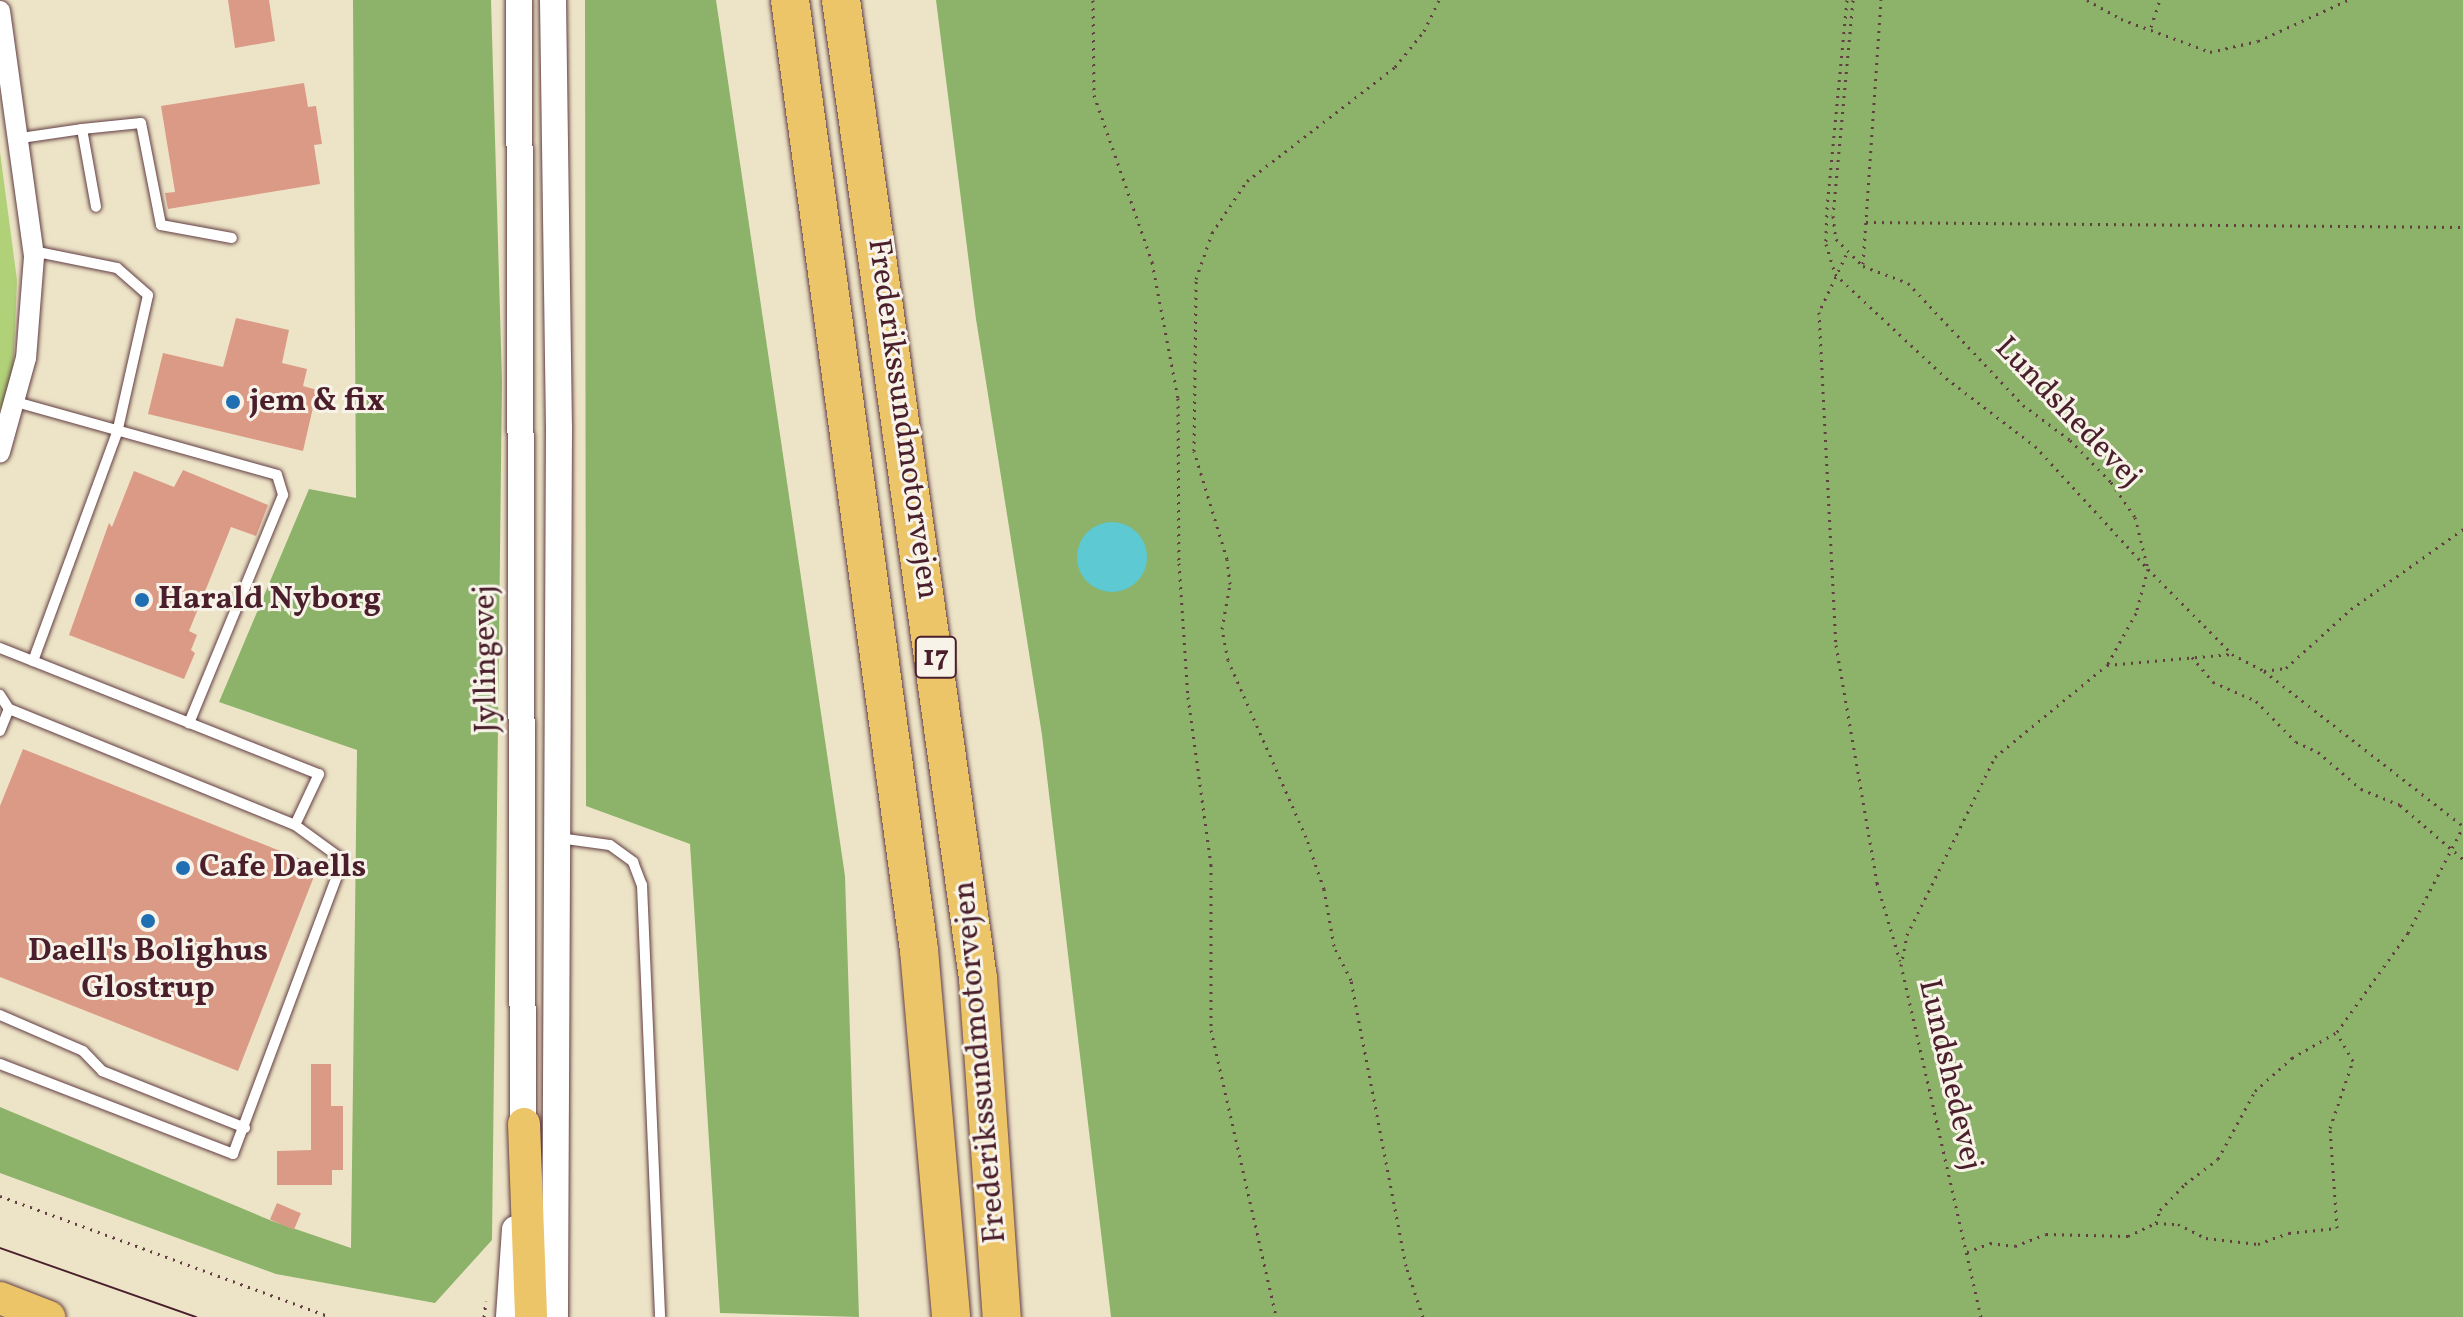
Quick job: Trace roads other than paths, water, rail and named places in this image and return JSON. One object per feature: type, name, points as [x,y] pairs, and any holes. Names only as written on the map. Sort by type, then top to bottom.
[{"type":"highway","name":"Frederikssundmotorvejen","points":[[790,0],[919,950],[951,1317]]},
{"type":"highway","name":"Frederikssundmotorvejen","points":[[841,0],[978,978],[1002,1317]]},
{"type":"main road","points":[[524,1124],[531,1317]]},
{"type":"main road","points":[[0,1298],[49,1317]]},
{"type":"street","name":"Jyllingevej","points":[[509,1317],[524,1124],[519,0]]},
{"type":"street","points":[[553,0],[557,838],[555,1317]]},
{"type":"street","points":[[0,11],[21,138],[33,251],[26,358],[0,452]]},
{"type":"lane","points":[[21,138],[141,123],[161,225],[232,238]]},
{"type":"lane","points":[[82,129],[96,207]]},
{"type":"lane","points":[[33,251],[117,268],[148,295],[117,433],[33,661]]},
{"type":"lane","points":[[16,402],[117,433],[277,475],[283,495],[189,723]]},
{"type":"lane","points":[[0,648],[319,774],[295,825]]},
{"type":"lane","points":[[0,695],[9,709],[295,825],[343,860],[233,1154],[0,1064]]},
{"type":"lane","points":[[0,731],[9,709]]},
{"type":"lane","points":[[557,838],[610,845],[633,862],[642,885],[660,1317]]},
{"type":"lane","points":[[0,1015],[83,1051],[102,1071],[245,1128]]},
{"type":"water","points":[[1112,522],[1137,532],[1147,557],[1137,582],[1112,592],[1087,582],[1077,557],[1087,532]]},
{"type":"tram line","points":[[0,1248],[196,1317]]},
{"type":"place","name":"jem & fix","points":[[233,402]]},
{"type":"place","name":"Harald Nyborg","points":[[142,600]]},
{"type":"place","name":"Cafe Daells","points":[[183,868]]},
{"type":"place","name":"Daell's Bolighus Glostrup","points":[[148,921]]}]
